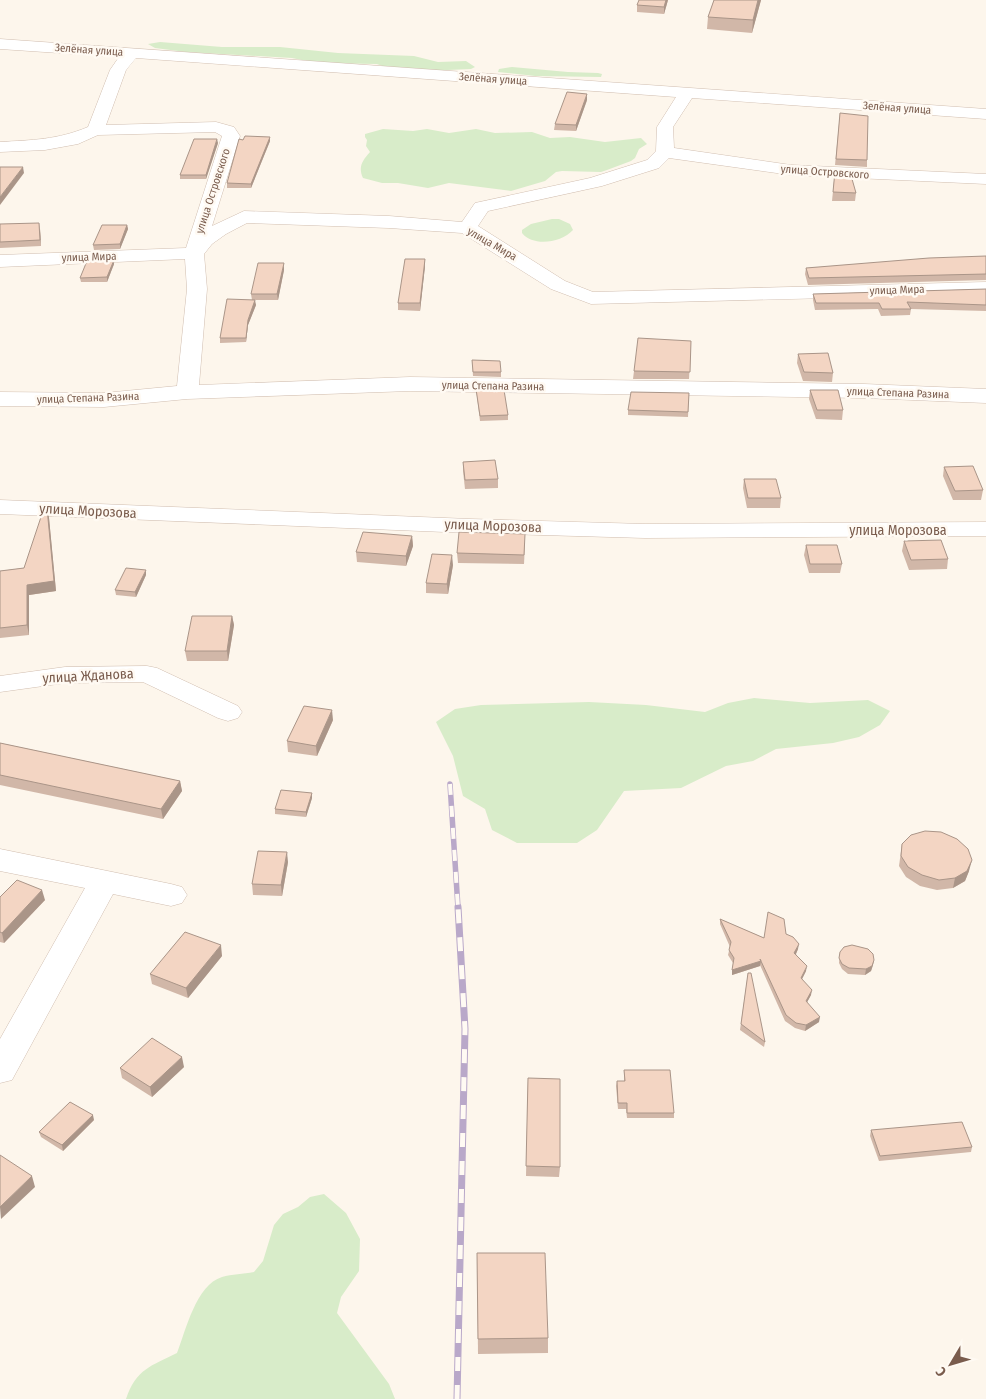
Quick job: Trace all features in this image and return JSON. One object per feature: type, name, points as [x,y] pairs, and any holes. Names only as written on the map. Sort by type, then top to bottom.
[{"type":"street","name":"Зелёная улица","points":[[0,44],[986,114]]},
{"type":"street","points":[[95,130],[118,70],[123,62],[133,53]]},
{"type":"street","points":[[389,222],[530,198],[596,182],[653,164],[665,152],[665,126],[687,93]]},
{"type":"street","name":"улица Островского","points":[[0,147],[38,146],[72,140],[95,130],[216,127],[228,131],[231,136],[194,253],[197,289],[187,392]]},
{"type":"street","name":"улица Островского","points":[[665,152],[791,170],[842,174],[986,179]]},
{"type":"street","points":[[467,228],[482,207]]},
{"type":"street","points":[[207,212],[221,218],[244,217]]},
{"type":"street","name":"улица Мира","points":[[0,260],[194,253],[219,230],[244,217],[389,222],[467,228],[570,292],[591,298],[986,288]]},
{"type":"street","name":"улица Степана Разина","points":[[2,405],[104,400],[187,392],[410,384],[864,391],[986,396]]},
{"type":"street","name":"улица Морозова","points":[[0,507],[644,531],[986,529]]},
{"type":"street","name":"улица Жданова","points":[[0,684],[65,675],[147,674],[228,712]]},
{"type":"street","points":[[0,860],[171,895]]},
{"type":"street","points":[[0,1070],[104,882]]},
{"type":"green space","points":[[160,42],[222,47],[280,47],[338,53],[414,56],[438,62],[466,61],[475,67],[471,69],[424,71],[390,69],[377,64],[317,63],[292,58],[186,52],[155,48],[148,44]]},
{"type":"green space","points":[[512,67],[602,74],[601,77],[535,76],[498,72],[499,69]]},
{"type":"green space","points":[[383,129],[413,131],[427,129],[449,133],[476,129],[495,133],[532,132],[550,138],[570,137],[605,142],[641,138],[647,144],[639,149],[635,158],[631,161],[607,170],[601,172],[556,172],[545,181],[511,191],[449,183],[428,188],[398,183],[382,183],[363,178],[362,164],[370,152],[366,146],[365,134]]},
{"type":"green space","points":[[559,219],[570,224],[573,230],[562,238],[547,242],[533,240],[522,233],[522,230],[531,224]]},
{"type":"green space","points":[[754,698],[810,703],[868,700],[890,711],[880,725],[859,737],[833,743],[776,749],[753,761],[726,766],[681,788],[624,791],[597,830],[577,843],[517,843],[492,830],[485,809],[463,796],[453,756],[436,722],[455,709],[481,705],[589,702],[646,705],[705,712],[728,703]]},
{"type":"green space","points":[[324,1194],[346,1213],[360,1239],[359,1271],[341,1297],[337,1313],[389,1384],[395,1399],[126,1399],[130,1389],[140,1375],[152,1365],[177,1353],[193,1309],[205,1289],[222,1277],[254,1272],[263,1261],[274,1225],[283,1214],[298,1207],[310,1197]]},
{"type":"building","points":[[639,0],[666,0],[664,7],[637,5]]},
{"type":"building","points":[[714,0],[758,0],[753,20],[708,17]]},
{"type":"building","points":[[567,92],[587,94],[576,125],[555,124]]},
{"type":"building","points":[[840,113],[868,116],[867,160],[836,159]]},
{"type":"building","points":[[245,136],[270,137],[251,184],[227,183],[239,139],[243,140]]},
{"type":"building","points":[[194,139],[217,139],[206,175],[180,175]]},
{"type":"building","points":[[0,167],[23,167],[0,197]]},
{"type":"building","points":[[835,171],[850,172],[856,193],[833,192]]},
{"type":"building","points":[[39,223],[40,240],[0,242],[0,224]]},
{"type":"building","points":[[102,225],[127,225],[120,244],[93,245]]},
{"type":"building","points":[[986,256],[986,274],[809,278],[806,268],[929,258]]},
{"type":"building","points":[[405,259],[425,259],[420,303],[398,303]]},
{"type":"building","points":[[114,260],[107,277],[80,278],[87,261]]},
{"type":"building","points":[[258,263],[284,263],[277,294],[251,294]]},
{"type":"building","points":[[986,289],[986,305],[907,302],[911,309],[882,309],[879,303],[816,303],[813,294]]},
{"type":"building","points":[[227,299],[255,300],[248,320],[246,338],[220,338]]},
{"type":"building","points":[[638,338],[691,341],[690,372],[634,371]]},
{"type":"building","points":[[828,353],[833,373],[804,372],[798,354]]},
{"type":"building","points":[[472,360],[500,361],[501,372],[473,372]]},
{"type":"building","points":[[476,389],[504,390],[508,415],[480,416]]},
{"type":"building","points":[[810,390],[838,390],[843,410],[817,410]]},
{"type":"building","points":[[631,392],[689,393],[688,412],[628,410]]},
{"type":"building","points":[[495,460],[498,479],[465,480],[463,462]]},
{"type":"building","points":[[973,466],[983,490],[955,491],[944,467]]},
{"type":"building","points":[[744,479],[776,479],[781,498],[748,498]]},
{"type":"building","points":[[44,508],[47,508],[54,581],[27,585],[27,625],[0,628],[0,571],[24,568]]},
{"type":"building","points":[[363,532],[412,536],[406,556],[356,552]]},
{"type":"building","points":[[459,532],[525,534],[524,555],[457,553]]},
{"type":"building","points":[[941,540],[948,559],[911,560],[904,541]]},
{"type":"building","points":[[806,545],[837,545],[842,564],[810,564]]},
{"type":"building","points":[[432,554],[452,555],[447,584],[426,583]]},
{"type":"building","points":[[126,568],[146,570],[135,592],[115,590]]},
{"type":"building","points":[[192,616],[232,616],[227,651],[185,651]]},
{"type":"building","points":[[304,706],[332,710],[316,746],[287,741]]},
{"type":"building","points":[[0,743],[180,781],[161,809],[0,775]]},
{"type":"building","points":[[281,790],[312,793],[306,812],[275,809]]},
{"type":"building","points":[[925,831],[941,832],[957,839],[968,849],[972,860],[967,871],[955,878],[939,880],[922,875],[908,867],[901,856],[902,844],[911,835]]},
{"type":"building","points":[[258,851],[287,852],[281,885],[252,884]]},
{"type":"building","points":[[17,880],[42,890],[2,933],[0,932],[0,897]]},
{"type":"building","points":[[768,912],[784,919],[786,934],[793,937],[799,944],[794,953],[807,966],[801,978],[812,990],[806,1001],[820,1017],[806,1025],[796,1023],[786,1015],[761,961],[732,970],[734,958],[729,950],[731,942],[720,919],[764,938]]},
{"type":"building","points":[[185,932],[221,945],[186,988],[150,974]]},
{"type":"building","points":[[852,945],[868,949],[873,954],[872,966],[866,969],[849,968],[842,964],[839,958],[840,952],[844,947]]},
{"type":"building","points":[[748,973],[751,973],[765,1042],[741,1024]]},
{"type":"building","points":[[152,1038],[182,1057],[150,1087],[120,1068]]},
{"type":"building","points":[[624,1070],[670,1070],[674,1113],[627,1113],[627,1103],[618,1103],[617,1081],[625,1081]]},
{"type":"building","points":[[528,1078],[560,1079],[560,1167],[526,1166]]},
{"type":"building","points":[[70,1102],[93,1115],[62,1145],[39,1132]]},
{"type":"building","points":[[962,1122],[972,1147],[880,1156],[871,1130]]},
{"type":"building","points":[[0,1155],[32,1176],[0,1207]]},
{"type":"building","points":[[477,1253],[545,1253],[548,1338],[478,1339]]},
{"type":"railway","points":[[450,784],[458,908]]},
{"type":"railway","points":[[457,1399],[465,1029],[458,907]]}]
